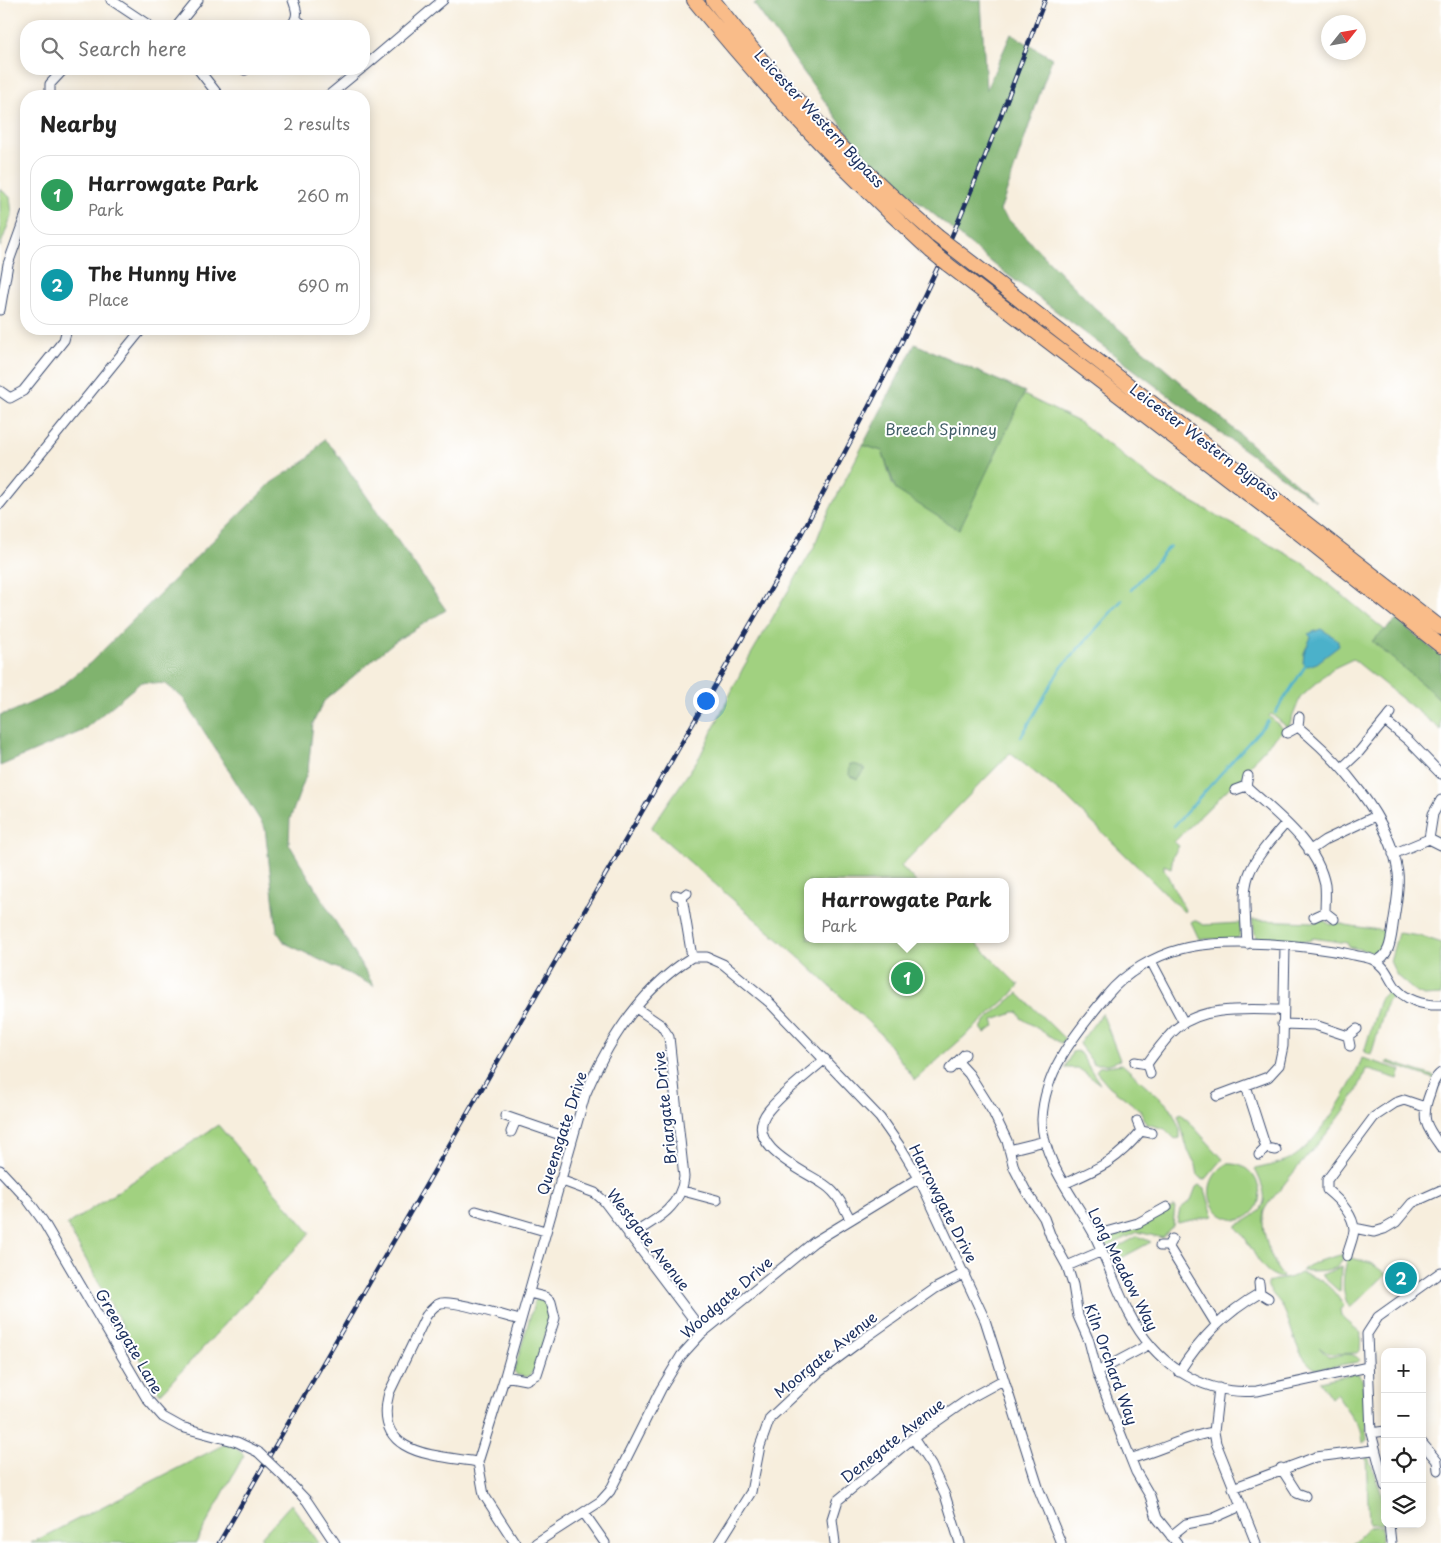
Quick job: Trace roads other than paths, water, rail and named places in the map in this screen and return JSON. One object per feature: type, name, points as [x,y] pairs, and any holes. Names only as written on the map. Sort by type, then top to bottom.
[{"type":"highway","name":"Leicester Western Bypass","points":[[694,0],[800,125],[880,205],[947,264],[1286,523],[1441,646]]},
{"type":"highway","name":"Leicester Western Bypass","points":[[713,0],[749,46],[810,113],[874,178],[937,236],[1441,628]]},
{"type":"street","points":[[111,0],[141,20]]},
{"type":"street","points":[[181,20],[198,0]]},
{"type":"street","points":[[293,0],[297,11],[295,20]]},
{"type":"street","points":[[370,61],[443,0]]},
{"type":"street","points":[[50,90],[50,84],[58,75]]},
{"type":"street","points":[[203,75],[214,90]]},
{"type":"street","points":[[335,90],[354,75]]},
{"type":"street","points":[[0,310],[8,264],[20,231]]},
{"type":"street","points":[[0,391],[10,398],[23,391],[64,340],[65,335]]},
{"type":"street","points":[[0,504],[137,335]]},
{"type":"street","points":[[1342,768],[1359,752],[1391,713]]},
{"type":"street","points":[[1298,728],[1299,717]]},
{"type":"street","points":[[1384,721],[1409,741],[1441,774]]},
{"type":"street","points":[[1286,733],[1298,728]]},
{"type":"street","points":[[1298,728],[1342,768],[1376,816],[1393,854],[1398,882],[1391,936],[1383,959],[1376,961],[1403,995],[1418,1002],[1441,1005]]},
{"type":"street","points":[[1246,786],[1248,776]]},
{"type":"street","points":[[1235,790],[1246,786]]},
{"type":"street","points":[[1246,786],[1286,823],[1309,850],[1325,885],[1325,912]]},
{"type":"street","points":[[1429,839],[1433,814],[1441,800]]},
{"type":"street","points":[[1309,850],[1325,840],[1376,816]]},
{"type":"street","points":[[1247,944],[1244,896],[1246,878],[1258,856],[1286,823]]},
{"type":"street","points":[[1393,854],[1429,839]]},
{"type":"street","points":[[1429,839],[1441,846]]},
{"type":"street","points":[[682,895],[692,957]]},
{"type":"street","points":[[1314,917],[1325,912]]},
{"type":"street","points":[[1325,912],[1334,919]]},
{"type":"street","name":"Long Meadow Way","points":[[1368,1367],[1257,1390],[1219,1388],[1195,1381],[1179,1372],[1148,1345],[1128,1312],[1095,1235],[1064,1184],[1045,1141],[1042,1120],[1048,1087],[1056,1065],[1071,1042],[1116,985],[1151,961],[1184,948],[1247,944],[1327,949],[1376,961]]},
{"type":"street","points":[[1217,1096],[1268,1077],[1280,1065],[1283,1046],[1282,1010],[1285,946]]},
{"type":"street","name":"Queensgate Drive","points":[[515,1543],[484,1494],[478,1462],[505,1376],[572,1138],[595,1070],[613,1040],[654,986],[672,969],[692,957]]},
{"type":"street","name":"Harrowgate Drive","points":[[692,957],[708,957],[723,964],[769,1002],[880,1118],[919,1178],[965,1273],[985,1320],[1038,1490],[1061,1543]]},
{"type":"street","points":[[1151,961],[1184,1023]]},
{"type":"street","name":"Briargate Drive","points":[[636,1008],[661,1026],[669,1037],[684,1177],[683,1191]]},
{"type":"street","points":[[1147,1064],[1171,1033],[1192,1018],[1212,1013],[1282,1010]]},
{"type":"street","points":[[1282,1024],[1315,1025],[1348,1036]]},
{"type":"street","points":[[1348,1036],[1357,1029]]},
{"type":"street","points":[[1348,1036],[1350,1046]]},
{"type":"street","points":[[950,1069],[965,1054]]},
{"type":"street","points":[[825,1059],[767,1112],[762,1124],[762,1132],[764,1140],[780,1157],[826,1185],[834,1193],[850,1219]]},
{"type":"street","name":"Kiln Orchard Way","points":[[958,1062],[969,1074],[991,1109],[1009,1150],[1012,1166],[1026,1192],[1044,1218],[1051,1237],[1067,1266],[1073,1285],[1078,1316],[1090,1342],[1097,1372],[1136,1472],[1150,1496],[1157,1518],[1174,1540]]},
{"type":"street","points":[[1136,1062],[1147,1064]]},
{"type":"street","points":[[1147,1064],[1150,1074]]},
{"type":"street","points":[[1441,1074],[1435,1079],[1424,1112],[1428,1129],[1441,1147]]},
{"type":"street","points":[[1246,1086],[1266,1148]]},
{"type":"street","points":[[1346,1256],[1354,1228],[1339,1200],[1327,1190],[1327,1180],[1380,1112],[1404,1100],[1425,1107]]},
{"type":"street","points":[[505,1116],[572,1138]]},
{"type":"street","points":[[511,1132],[516,1120]]},
{"type":"street","points":[[1138,1121],[1141,1131]]},
{"type":"street","points":[[1141,1131],[1151,1133]]},
{"type":"street","points":[[1064,1184],[1112,1161],[1124,1152],[1141,1131]]},
{"type":"street","points":[[1009,1150],[1045,1141]]},
{"type":"street","points":[[1266,1148],[1276,1150]]},
{"type":"street","points":[[1259,1155],[1266,1148]]},
{"type":"street","name":"Greengate Lane","points":[[0,1170],[27,1198],[43,1221],[146,1399],[163,1417],[181,1427],[236,1442],[258,1452],[307,1501],[335,1543]]},
{"type":"street","name":"Woodgate Drive","points":[[536,1543],[584,1513],[601,1501],[610,1491],[680,1356],[703,1332],[814,1242],[919,1178]]},
{"type":"street","name":"Westgate Avenue","points":[[560,1180],[600,1197],[703,1332]]},
{"type":"street","points":[[1354,1228],[1374,1232],[1384,1229],[1396,1222],[1412,1203],[1441,1190]]},
{"type":"street","points":[[629,1236],[652,1222],[676,1202],[683,1191],[718,1201]]},
{"type":"street","points":[[490,1215],[493,1205]]},
{"type":"street","points":[[1095,1235],[1138,1222],[1167,1207]]},
{"type":"street","points":[[476,1211],[545,1231]]},
{"type":"street","points":[[1167,1243],[1216,1324]]},
{"type":"street","points":[[1067,1266],[1102,1251]]},
{"type":"street","points":[[1384,1483],[1373,1450],[1366,1341],[1372,1324],[1378,1317],[1441,1272]]},
{"type":"street","name":"Moorgate Avenue","points":[[719,1543],[751,1492],[760,1446],[770,1418],[819,1372],[862,1340],[928,1293],[965,1273]]},
{"type":"street","points":[[1259,1283],[1260,1292],[1268,1298]]},
{"type":"street","points":[[1179,1372],[1194,1349],[1216,1324],[1238,1305],[1260,1292]]},
{"type":"street","points":[[505,1376],[526,1380],[537,1374],[555,1318],[551,1302],[545,1297],[529,1293]]},
{"type":"street","points":[[478,1462],[412,1451],[400,1444],[388,1423],[386,1404],[389,1393],[426,1316],[432,1308],[441,1303],[454,1304],[520,1320]]},
{"type":"street","points":[[1097,1372],[1148,1345]]},
{"type":"street","name":"Denegate Avenue","points":[[835,1543],[832,1519],[838,1500],[913,1438],[970,1398],[1003,1380]]},
{"type":"street","points":[[1219,1388],[1214,1432],[1217,1447],[1256,1543]]},
{"type":"street","points":[[1132,1458],[1159,1451],[1190,1437],[1214,1432]]},
{"type":"street","points":[[1371,1433],[1381,1432]]},
{"type":"street","points":[[913,1438],[931,1465],[945,1495],[960,1543]]},
{"type":"street","points":[[1426,1448],[1439,1463]]},
{"type":"street","points":[[1233,1488],[1281,1468],[1324,1455],[1373,1450]]},
{"type":"street","points":[[1281,1468],[1297,1493],[1305,1496]]},
{"type":"street","points":[[1174,1540],[1186,1524],[1212,1519],[1241,1506]]},
{"type":"street","points":[[584,1513],[605,1543]]},
{"type":"street","points":[[1388,1528],[1390,1543]]},
{"type":"water","points":[[1321,629],[1337,639],[1339,646],[1317,663],[1308,666],[1303,663],[1304,653],[1311,637],[1308,634]]},
{"type":"waterway","points":[[1131,590],[1170,546]]},
{"type":"waterway","points":[[1021,737],[1060,669],[1122,600]]},
{"type":"waterway","points":[[1275,713],[1306,665]]},
{"type":"waterway","points":[[1174,826],[1268,721]]},
{"type":"railway","points":[[219,1543],[784,566],[860,423],[949,243],[992,140],[1045,0]]},
{"type":"place","name":"Harrowgate Park","points":[[907,978]]},
{"type":"place","name":"The Hunny Hive","points":[[1401,1278]]},
{"type":"park label","name":"Breech Spinney","points":[[941,428]]}]
